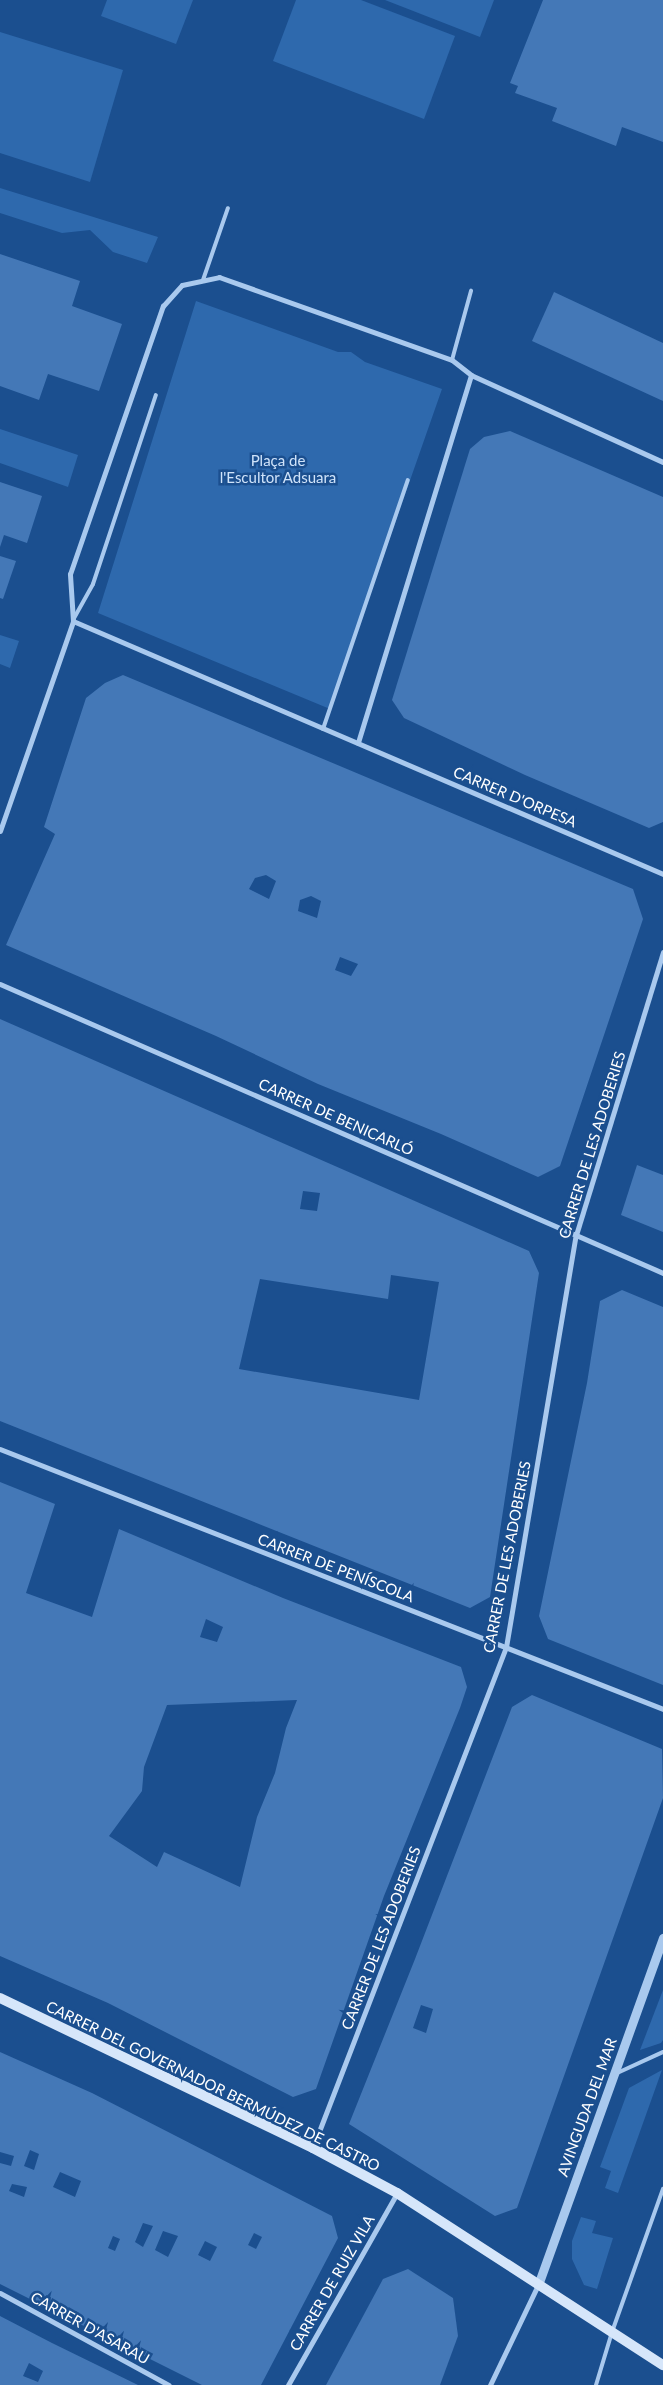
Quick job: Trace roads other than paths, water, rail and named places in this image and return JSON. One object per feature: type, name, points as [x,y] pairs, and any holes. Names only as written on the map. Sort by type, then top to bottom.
[{"type":"main road","name":"CARRER DEL GOVERNADOR BERMÚDEZ DE CASTRO","points":[[0,1998],[313,2148],[397,2193],[663,2366]]},
{"type":"street","points":[[0,831],[73,621],[70,574],[163,306],[182,285],[219,277],[452,360],[471,375],[663,462]]},
{"type":"street","points":[[73,621],[358,744],[471,375]]},
{"type":"street","name":"CARRER D'ORPESA","points":[[358,744],[663,874]]},
{"type":"street","name":"CARRER DE LES ADOBERIES","points":[[313,2148],[506,1647],[576,1235],[663,952]]},
{"type":"street","name":"CARRER DE BENICARLÓ","points":[[0,984],[663,1273]]},
{"type":"street","name":"CARRER DE PENÍSCOLA","points":[[0,1449],[663,1709]]},
{"type":"street","name":"AVINGUDA DEL MAR","points":[[538,2285],[663,1938]]},
{"type":"street","name":"CARRER DE RUIZ VILA","points":[[288,2385],[397,2193]]},
{"type":"street","points":[[490,2385],[538,2285]]},
{"type":"street","name":"CARRER D'ASARAU","points":[[0,2293],[169,2385]]},
{"type":"lane","points":[[203,280],[228,208]]},
{"type":"lane","points":[[452,360],[471,291]]},
{"type":"lane","points":[[73,621],[93,584],[156,395]]},
{"type":"lane","points":[[323,729],[408,480]]},
{"type":"lane","points":[[614,2075],[663,2052]]},
{"type":"lane","points":[[596,2385],[612,2332],[663,2189]]},
{"type":"park label","name":"Plaça de l'Escultor Adsuara","points":[[278,468]]}]
